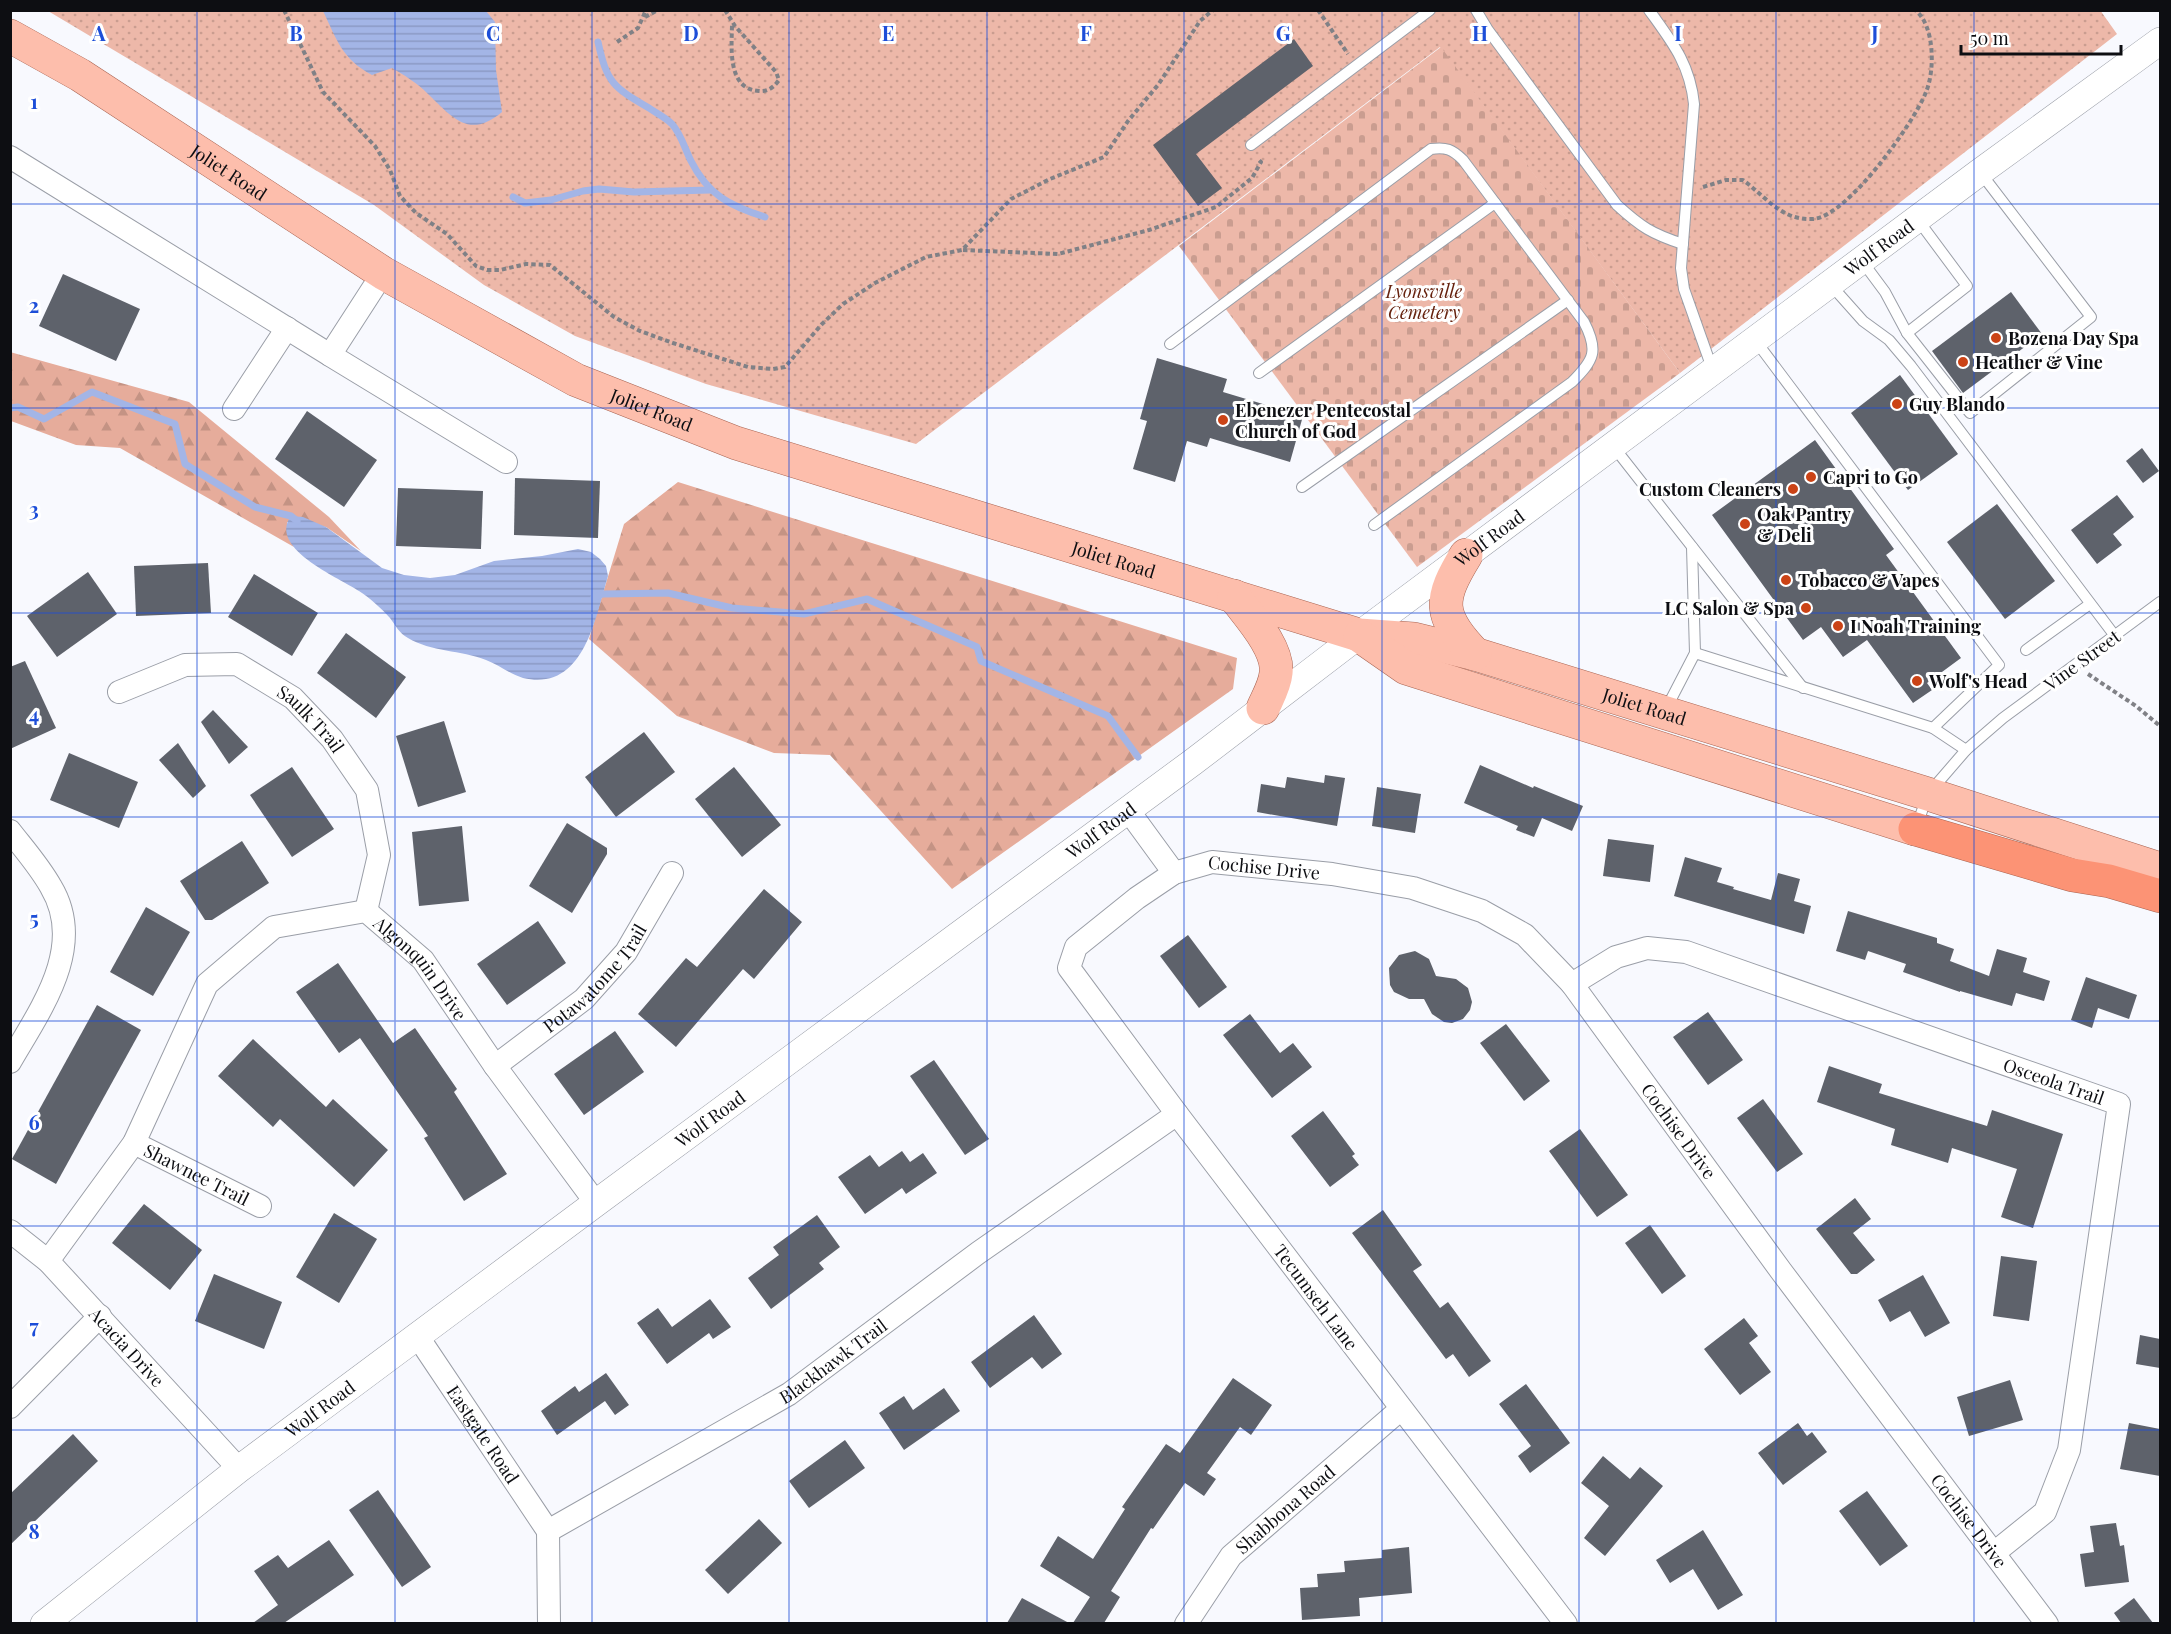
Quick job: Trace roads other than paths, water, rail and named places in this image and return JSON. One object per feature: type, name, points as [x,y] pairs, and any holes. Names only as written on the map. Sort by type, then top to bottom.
[{"type":"highway","name":"Joliet Road","points":[[1915,829],[2072,875],[2109,881],[2160,896]]},
{"type":"highway","points":[[2072,875],[2071,881],[2160,908]]},
{"type":"main road","name":"Joliet Road","points":[[10,36],[80,75],[383,273],[576,380],[736,443],[1359,634],[1413,639],[1475,654],[2160,868]]},
{"type":"main road","points":[[1466,555],[1449,585],[1446,607],[1453,628],[1475,654]]},
{"type":"main road","points":[[1234,596],[1261,632],[1272,652],[1276,671],[1272,689],[1263,708]]},
{"type":"main road","name":"Joliet Road","points":[[1359,634],[1406,668],[1915,829]]},
{"type":"street","name":"Wolf Road","points":[[44,1623],[239,1469],[1128,810],[1359,634],[1980,172],[2160,41]]},
{"type":"street","points":[[10,157],[506,462]]},
{"type":"street","points":[[330,355],[383,273]]},
{"type":"street","points":[[234,410],[287,328]]},
{"type":"street","name":"Saulk Trail","points":[[119,692],[185,665],[237,664],[293,698],[332,739],[367,790],[379,855],[366,911]]},
{"type":"street","points":[[1128,810],[1174,873]]},
{"type":"street","points":[[10,831],[52,888],[64,922],[65,941],[63,957],[55,979],[10,1062]]},
{"type":"street","name":"Cochise Drive","points":[[1069,968],[1076,947],[1137,898],[1174,873],[1212,862],[1332,874],[1413,888],[1482,911],[1526,935],[1572,984],[1781,1271],[2047,1623]]},
{"type":"street","name":"Potawatome Trail","points":[[495,1066],[584,999],[626,952],[672,873]]},
{"type":"street","name":"Algonquin Drive","points":[[48,1261],[134,1143],[207,984],[274,927],[366,911],[423,960],[495,1066],[596,1203]]},
{"type":"street","name":"Osceola Trail","points":[[1572,984],[1616,957],[1647,948],[1686,952],[2119,1104],[2069,1450],[2045,1512],[1994,1553]]},
{"type":"street","name":"Tecumseh Lane","points":[[1069,968],[1177,1114],[1566,1623]]},
{"type":"street","name":"Blackhawk Trail","points":[[548,1531],[789,1394],[978,1253],[1177,1114]]},
{"type":"street","name":"Shawnee Trail","points":[[134,1143],[260,1206]]},
{"type":"street","name":"Acacia Drive","points":[[10,1231],[48,1261],[239,1469]]},
{"type":"street","points":[[10,1407],[100,1316]]},
{"type":"street","name":"Eastgate Road","points":[[418,1337],[548,1531]]},
{"type":"street","name":"Shabbona Road","points":[[1186,1623],[1231,1556],[1401,1409]]},
{"type":"street","points":[[548,1531],[549,1623]]},
{"type":"lane","points":[[1251,145],[1430,10]]},
{"type":"lane","points":[[1476,10],[1488,30],[1617,205],[1637,224],[1656,235],[1683,244]]},
{"type":"lane","points":[[1649,10],[1686,64],[1692,84],[1694,104],[1681,268],[1684,290],[1713,371]]},
{"type":"lane","points":[[1170,344],[1431,149],[1454,150],[1584,322],[1592,338],[1592,361],[1572,382],[1374,525]]},
{"type":"lane","points":[[1862,261],[1885,292],[1907,333],[1970,412],[2091,317],[1980,172]]},
{"type":"lane","points":[[1259,373],[1495,203]]},
{"type":"lane","points":[[1907,333],[1967,286],[1917,219]]},
{"type":"lane","points":[[1830,284],[1863,321],[1889,340],[1911,366],[2115,636]]},
{"type":"lane","points":[[1302,487],[1568,300]]},
{"type":"lane","points":[[1755,340],[2000,665],[1933,728]]},
{"type":"lane","points":[[1613,446],[1803,688]]},
{"type":"lane","points":[[1664,712],[1695,653],[1692,547]]},
{"type":"lane","name":"Vine Street","points":[[1928,794],[1966,750],[2004,718],[2160,602]]},
{"type":"lane","points":[[2026,650],[2090,604]]},
{"type":"lane","points":[[1695,653],[1933,728],[1966,750]]},
{"type":"lane","points":[[1915,829],[1928,794]]},
{"type":"water","points":[[323,11],[486,11],[495,22],[496,70],[502,112],[490,120],[470,125],[453,117],[419,86],[392,68],[372,75],[347,55]]},
{"type":"water","points":[[291,516],[303,517],[326,527],[382,568],[404,575],[430,578],[455,575],[494,561],[542,556],[578,549],[591,552],[600,559],[606,566],[608,576],[591,631],[573,663],[560,674],[544,679],[523,678],[486,660],[426,646],[405,636],[375,603],[309,561],[297,550],[289,539],[286,528]]},
{"type":"waterway","points":[[598,42],[605,67],[613,82],[627,95],[672,124],[705,183],[721,198],[765,217]]},
{"type":"waterway","points":[[513,197],[525,203],[551,200],[599,189],[634,192],[711,190]]},
{"type":"waterway","points":[[10,408],[18,407],[44,419],[92,392],[175,424],[185,464],[255,507],[291,516],[297,521]]},
{"type":"waterway","points":[[594,597],[603,594],[668,593],[732,608],[804,614],[867,599],[977,647],[981,661],[1108,716],[1138,757]]},
{"type":"place","name":"Bozena Day Spa","points":[[1996,338]]},
{"type":"place","name":"Heather & Vine","points":[[1963,362]]},
{"type":"place","name":"Guy Blando","points":[[1897,404]]},
{"type":"place","name":"Ebenezer Pentecostal Church of God","points":[[1223,420]]},
{"type":"place","name":"Capri to Go","points":[[1811,477]]},
{"type":"place","name":"Custom Cleaners","points":[[1793,489]]},
{"type":"place","name":"Oak Pantry & Deli","points":[[1745,524]]},
{"type":"place","name":"Tobacco & Vapes","points":[[1786,580]]},
{"type":"place","name":"LC Salon & Spa","points":[[1806,608]]},
{"type":"place","name":"I Noah Training","points":[[1838,626]]},
{"type":"place","name":"Wolf's Head","points":[[1917,681]]},
{"type":"park label","name":"Lyonsville Cemetery","points":[[1424,301]]}]
